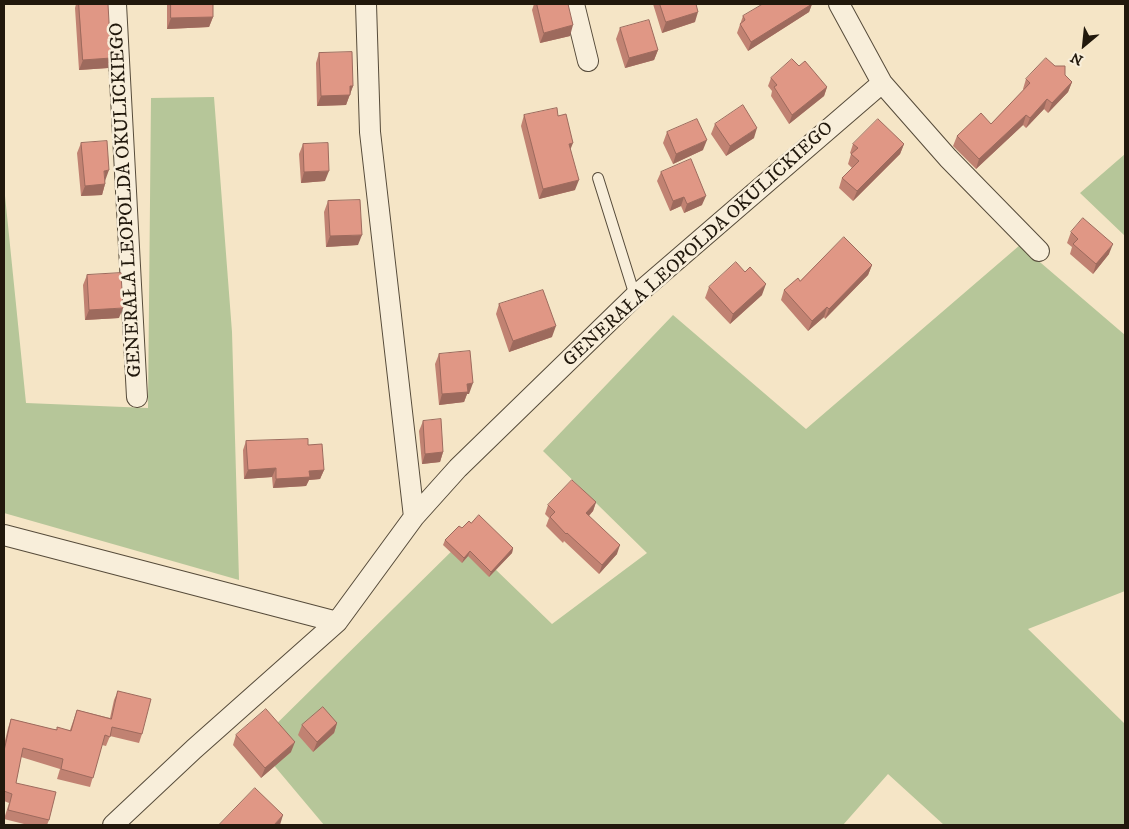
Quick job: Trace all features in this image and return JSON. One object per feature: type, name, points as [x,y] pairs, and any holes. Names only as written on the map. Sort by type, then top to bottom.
[{"type":"street","name":"GENERAŁA LEOPOLDA OKULICKIEGO","points":[[116,4],[137,397]]},
{"type":"street","points":[[366,4],[370,132],[414,517]]},
{"type":"street","points":[[574,4],[588,61]]},
{"type":"street","points":[[839,4],[882,83],[948,158],[1039,251]]},
{"type":"street","name":"GENERAŁA LEOPOLDA OKULICKIEGO","points":[[113,825],[194,749],[337,622],[414,517],[458,468],[635,296],[882,83]]},
{"type":"street","points":[[4,535],[337,622]]},
{"type":"lane","points":[[598,178],[635,296]]},
{"type":"green space","points":[[214,97],[232,332],[239,580],[4,513],[4,186],[26,403],[148,408],[151,98]]},
{"type":"green space","points":[[1125,154],[1125,236],[1080,193]]},
{"type":"green space","points":[[1020,245],[1125,335],[1125,591],[1028,629],[1125,724],[1125,825],[944,825],[888,774],[843,825],[324,825],[256,744],[464,539],[552,624],[647,553],[543,451],[673,315],[806,429]]},
{"type":"building","points":[[79,4],[108,4],[111,58],[83,60]]},
{"type":"building","points":[[171,4],[213,4],[213,17],[171,18]]},
{"type":"building","points":[[537,4],[568,4],[573,25],[544,33]]},
{"type":"building","points":[[660,4],[696,4],[698,12],[666,22]]},
{"type":"building","points":[[763,4],[812,4],[751,42],[740,24],[745,20],[743,16]]},
{"type":"building","points":[[649,20],[658,50],[629,58],[620,28]]},
{"type":"building","points":[[352,52],[353,86],[350,86],[350,95],[321,96],[319,53]]},
{"type":"building","points":[[1046,58],[1055,66],[1065,66],[1065,75],[1072,82],[1052,103],[1047,99],[1030,118],[1026,115],[979,159],[957,136],[981,113],[991,124],[1030,83],[1026,79]]},
{"type":"building","points":[[792,59],[799,66],[805,61],[827,87],[792,115],[774,87],[777,85],[771,78]]},
{"type":"building","points":[[743,105],[757,128],[730,146],[715,124]]},
{"type":"building","points":[[557,108],[558,116],[566,114],[573,143],[569,144],[579,180],[543,189],[524,115]]},
{"type":"building","points":[[697,119],[707,140],[676,154],[667,132]]},
{"type":"building","points":[[878,119],[904,144],[857,191],[842,178],[859,161],[851,154],[858,148],[853,144]]},
{"type":"building","points":[[107,141],[109,170],[104,171],[105,184],[85,186],[81,143]]},
{"type":"building","points":[[328,143],[329,171],[304,172],[303,144]]},
{"type":"building","points":[[691,159],[706,196],[687,204],[684,197],[673,201],[661,172]]},
{"type":"building","points":[[360,200],[362,235],[330,236],[328,201]]},
{"type":"building","points":[[1083,218],[1113,244],[1096,264],[1073,244],[1078,239],[1071,232]]},
{"type":"building","points":[[844,237],[872,265],[829,309],[827,307],[812,321],[784,290],[798,278],[800,281]]},
{"type":"building","points":[[736,262],[745,272],[750,267],[766,284],[733,314],[709,287]]},
{"type":"building","points":[[121,273],[123,308],[89,310],[87,275]]},
{"type":"building","points":[[543,290],[556,326],[513,341],[499,304]]},
{"type":"building","points":[[470,351],[473,383],[467,384],[468,392],[442,394],[439,354]]},
{"type":"building","points":[[441,419],[443,452],[425,454],[423,421]]},
{"type":"building","points":[[308,439],[308,445],[322,444],[324,470],[309,471],[310,477],[276,479],[276,468],[248,470],[246,441]]},
{"type":"building","points":[[572,480],[596,502],[586,513],[620,545],[602,565],[566,534],[550,517],[555,512],[548,505]]},
{"type":"building","points":[[479,515],[513,548],[491,572],[470,551],[464,558],[445,540],[459,526],[462,528]]},
{"type":"building","points":[[118,691],[151,699],[142,734],[112,727],[110,737],[105,735],[93,778],[61,769],[63,759],[23,748],[16,783],[56,792],[49,820],[8,810],[12,794],[4,791],[4,751],[11,719],[57,730],[57,727],[71,731],[77,710],[111,719]]},
{"type":"building","points":[[323,707],[337,723],[317,742],[302,725]]},
{"type":"building","points":[[266,709],[295,742],[265,768],[236,735]]},
{"type":"building","points":[[255,788],[283,815],[274,825],[219,825]]}]
